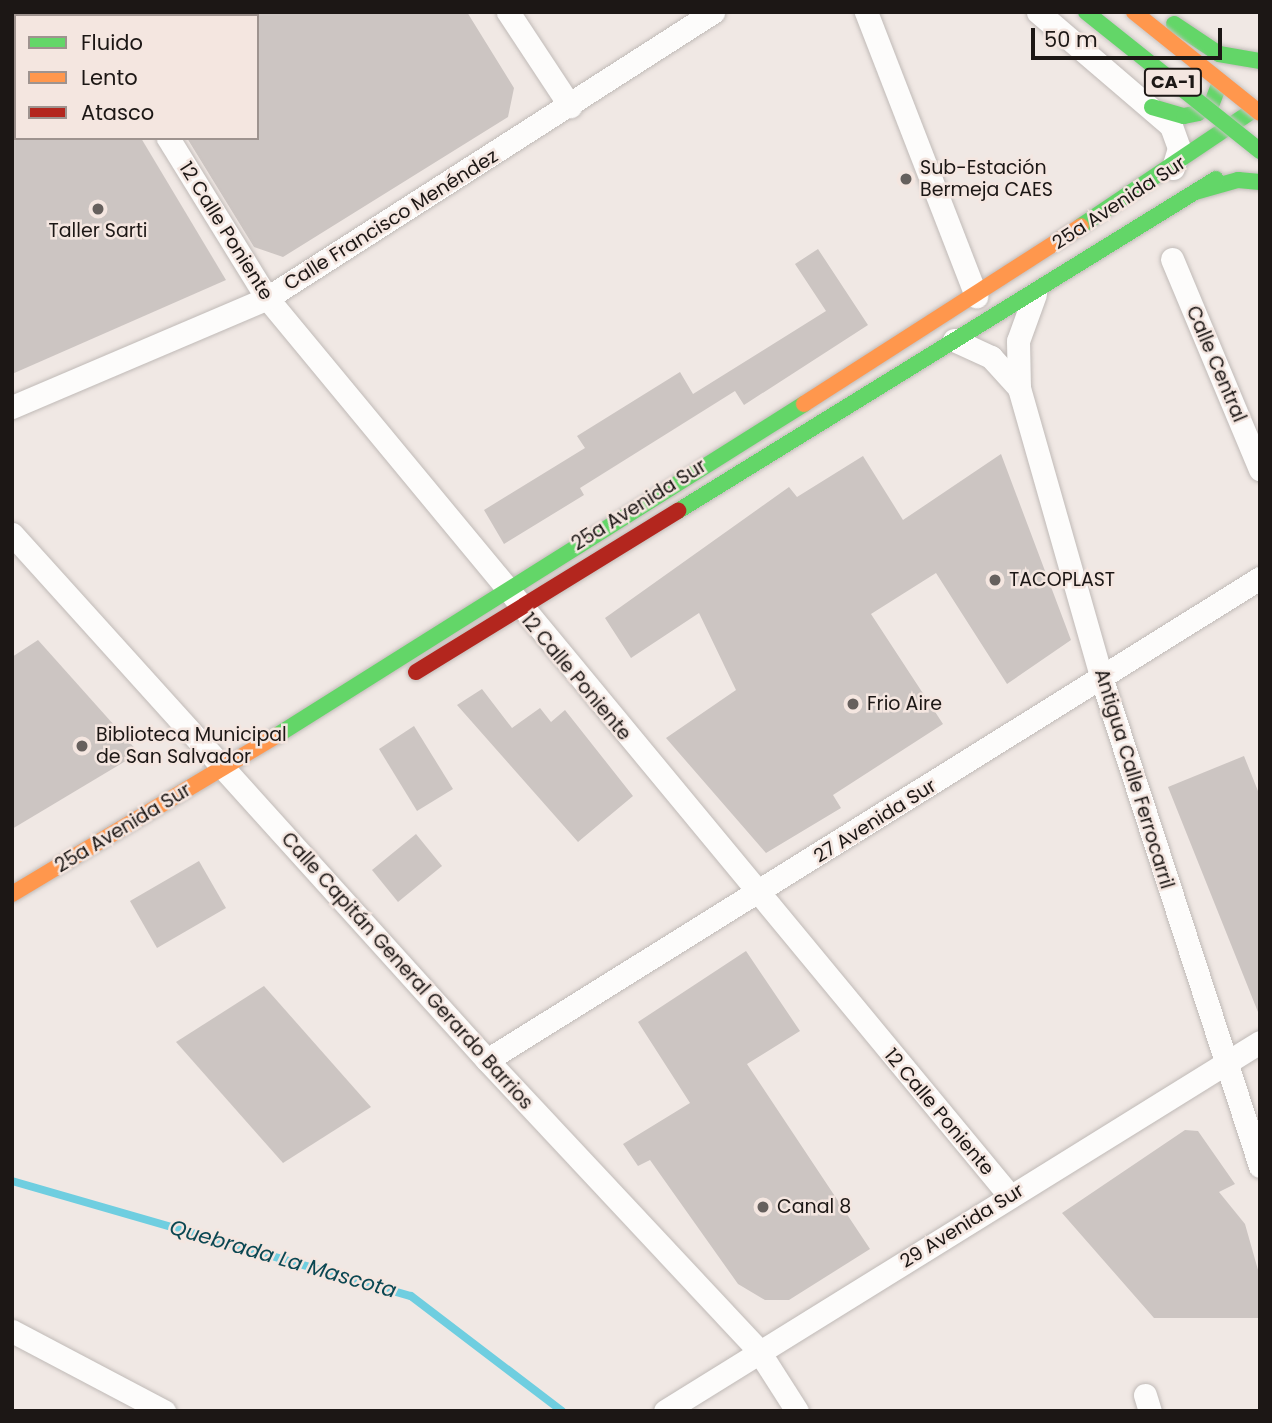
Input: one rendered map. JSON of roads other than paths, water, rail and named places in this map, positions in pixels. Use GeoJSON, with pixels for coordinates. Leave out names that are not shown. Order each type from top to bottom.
{"type":"FeatureCollection","features":[{"type":"Feature","properties":{"kind":"main road","name":"CA-1"},"geometry":{"type":"LineString","coordinates":[[1086,12],[1260,151]]}},
{"type":"Feature","properties":{"kind":"main road","name":"CA-1"},"geometry":{"type":"LineString","coordinates":[[1134,12],[1260,113]]}},
{"type":"Feature","properties":{"kind":"main road"},"geometry":{"type":"LineString","coordinates":[[1152,107],[1184,116],[1212,103],[1219,77],[1201,46],[1161,12]]}},
{"type":"Feature","properties":{"kind":"main road"},"geometry":{"type":"LineString","coordinates":[[1201,46],[1260,61]]}},
{"type":"Feature","properties":{"kind":"main road","name":"25a Avenida Sur"},"geometry":{"type":"LineString","coordinates":[[12,894],[233,780],[504,589],[976,296],[1173,168],[1260,105]]}},
{"type":"Feature","properties":{"kind":"main road","name":"25a Avenida Sur"},"geometry":{"type":"LineString","coordinates":[[401,682],[954,340],[1035,293],[1260,151]]}},
{"type":"Feature","properties":{"kind":"main road"},"geometry":{"type":"LineString","coordinates":[[1195,192],[1238,180],[1260,183]]}},
{"type":"Feature","properties":{"kind":"street"},"geometry":{"type":"LineString","coordinates":[[508,12],[570,106]]}},
{"type":"Feature","properties":{"kind":"street","name":"Calle Francisco Menéndez"},"geometry":{"type":"LineString","coordinates":[[12,407],[267,298],[713,12]]}},
{"type":"Feature","properties":{"kind":"street"},"geometry":{"type":"LineString","coordinates":[[866,12],[976,296]]}},
{"type":"Feature","properties":{"kind":"street"},"geometry":{"type":"LineString","coordinates":[[1038,12],[1152,107],[1178,140],[1173,168]]}},
{"type":"Feature","properties":{"kind":"street","name":"12 Calle Poniente"},"geometry":{"type":"LineString","coordinates":[[170,140],[267,298],[756,895],[1010,1196]]}},
{"type":"Feature","properties":{"kind":"street","name":"Calle Central"},"geometry":{"type":"LineString","coordinates":[[1172,259],[1260,469]]}},
{"type":"Feature","properties":{"kind":"street","name":"Antigua Calle Ferrocarril"},"geometry":{"type":"LineString","coordinates":[[1035,293],[1018,341],[1019,388],[1102,680],[1260,1166]]}},
{"type":"Feature","properties":{"kind":"street","name":"Antigua Calle Ferrocarril"},"geometry":{"type":"LineString","coordinates":[[954,340],[991,358],[1019,388]]}},
{"type":"Feature","properties":{"kind":"street","name":"Calle Capitán General Gerardo Barrios"},"geometry":{"type":"LineString","coordinates":[[12,534],[487,1060],[758,1350],[797,1411]]}},
{"type":"Feature","properties":{"kind":"street","name":"27 Avenida Sur"},"geometry":{"type":"LineString","coordinates":[[487,1060],[1102,680],[1260,578]]}},
{"type":"Feature","properties":{"kind":"street","name":"29 Avenida Sur"},"geometry":{"type":"LineString","coordinates":[[665,1411],[758,1350],[1260,1042]]}},
{"type":"Feature","properties":{"kind":"street"},"geometry":{"type":"LineString","coordinates":[[15,1336],[164,1411]]}},
{"type":"Feature","properties":{"kind":"waterway","name":"Quebrada La Mascota"},"geometry":{"type":"LineString","coordinates":[[12,1181],[411,1296],[562,1411]]}},
{"type":"Feature","properties":{"kind":"place","name":"Sub-Estación Bermeja CAES"},"geometry":{"type":"Point","coordinates":[906,179]}},
{"type":"Feature","properties":{"kind":"place","name":"Taller Sarti"},"geometry":{"type":"Point","coordinates":[98,209]}},
{"type":"Feature","properties":{"kind":"place","name":"TACOPLAST"},"geometry":{"type":"Point","coordinates":[995,580]}},
{"type":"Feature","properties":{"kind":"place","name":"Frio Aire"},"geometry":{"type":"Point","coordinates":[853,704]}},
{"type":"Feature","properties":{"kind":"place","name":"Biblioteca Municipal de San Salvador"},"geometry":{"type":"Point","coordinates":[82,746]}},
{"type":"Feature","properties":{"kind":"place","name":"Canal 8"},"geometry":{"type":"Point","coordinates":[763,1207]}}]}
